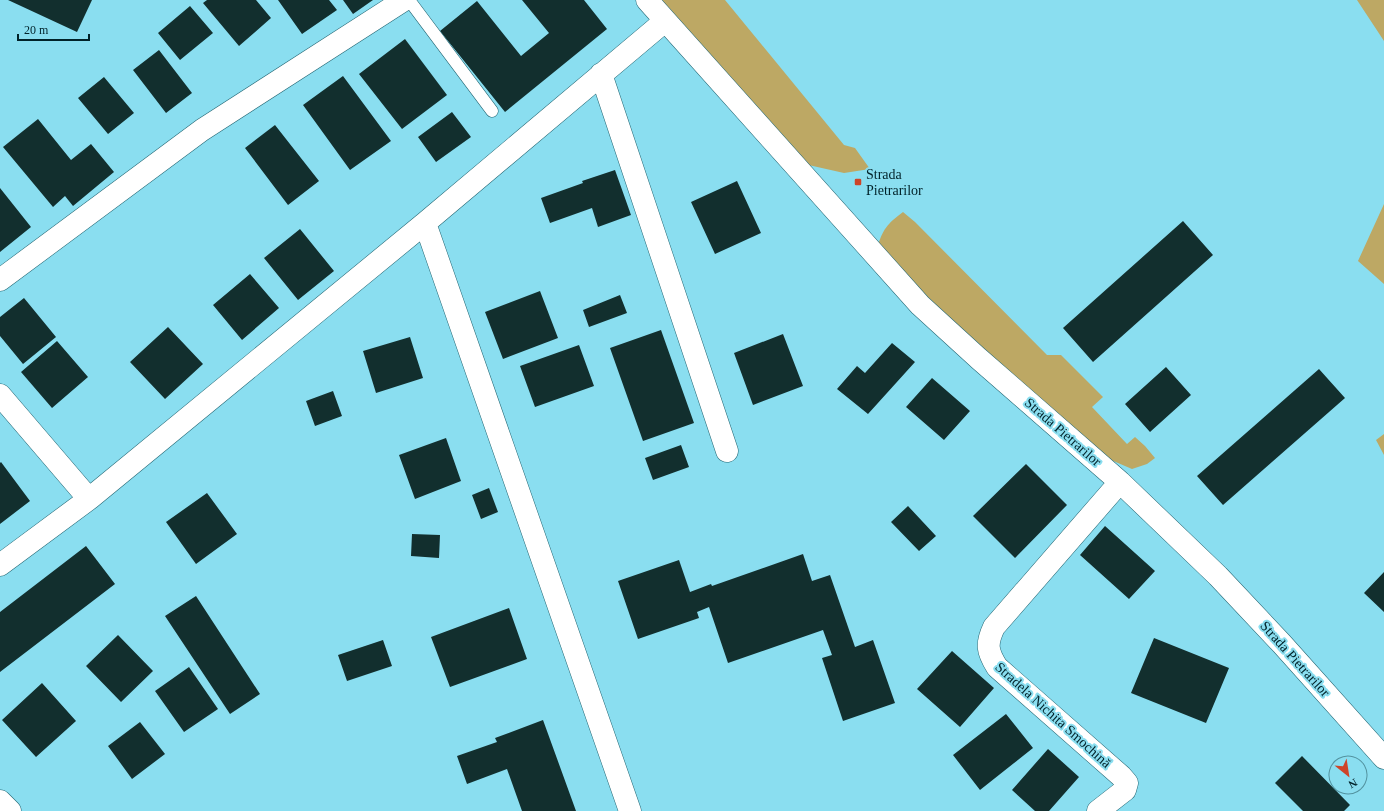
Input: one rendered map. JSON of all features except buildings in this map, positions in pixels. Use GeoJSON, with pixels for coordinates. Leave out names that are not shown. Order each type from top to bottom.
{"type":"FeatureCollection","features":[{"type":"Feature","properties":{"kind":"street"},"geometry":{"type":"LineString","coordinates":[[0,280],[202,130],[404,0]]}},
{"type":"Feature","properties":{"kind":"street","name":"Strada Pietrarilor"},"geometry":{"type":"LineString","coordinates":[[647,0],[920,305],[978,358],[1120,482],[1218,576],[1287,649],[1384,758]]}},
{"type":"Feature","properties":{"kind":"street"},"geometry":{"type":"LineString","coordinates":[[0,565],[89,499],[425,223],[665,21]]}},
{"type":"Feature","properties":{"kind":"street"},"geometry":{"type":"LineString","coordinates":[[601,74],[727,451]]}},
{"type":"Feature","properties":{"kind":"street"},"geometry":{"type":"LineString","coordinates":[[425,223],[630,811]]}},
{"type":"Feature","properties":{"kind":"street"},"geometry":{"type":"LineString","coordinates":[[0,395],[89,499]]}},
{"type":"Feature","properties":{"kind":"street","name":"Stradela Nichita Smochină"},"geometry":{"type":"LineString","coordinates":[[1098,811],[1125,790],[1127,783],[1121,776],[997,667],[991,657],[988,646],[989,638],[994,627],[1120,482]]}},
{"type":"Feature","properties":{"kind":"street"},"geometry":{"type":"LineString","coordinates":[[0,800],[10,811]]}},
{"type":"Feature","properties":{"kind":"lane"},"geometry":{"type":"LineString","coordinates":[[409,0],[492,111]]}},
{"type":"Feature","properties":{"kind":"shaded area"},"geometry":{"type":"Polygon","coordinates":[[[661,0],[725,0],[844,145],[855,148],[870,169],[844,173],[804,164],[661,0]]]}},
{"type":"Feature","properties":{"kind":"shaded area"},"geometry":{"type":"Polygon","coordinates":[[[1357,0],[1384,0],[1384,41],[1357,0]]]}},
{"type":"Feature","properties":{"kind":"shaded area"},"geometry":{"type":"Polygon","coordinates":[[[1384,204],[1384,284],[1358,261],[1384,204]]]}},
{"type":"Feature","properties":{"kind":"shaded area"},"geometry":{"type":"Polygon","coordinates":[[[903,212],[915,222],[1047,355],[1061,355],[1103,397],[1092,407],[1127,444],[1135,437],[1155,458],[1147,464],[1132,469],[1111,460],[907,281],[877,248],[886,227],[903,212]]]}},
{"type":"Feature","properties":{"kind":"shaded area"},"geometry":{"type":"Polygon","coordinates":[[[1384,434],[1384,455],[1376,440],[1384,434]]]}},
{"type":"Feature","properties":{"kind":"place","name":"Strada Pietrarilor"},"geometry":{"type":"Point","coordinates":[858,182]}}]}
